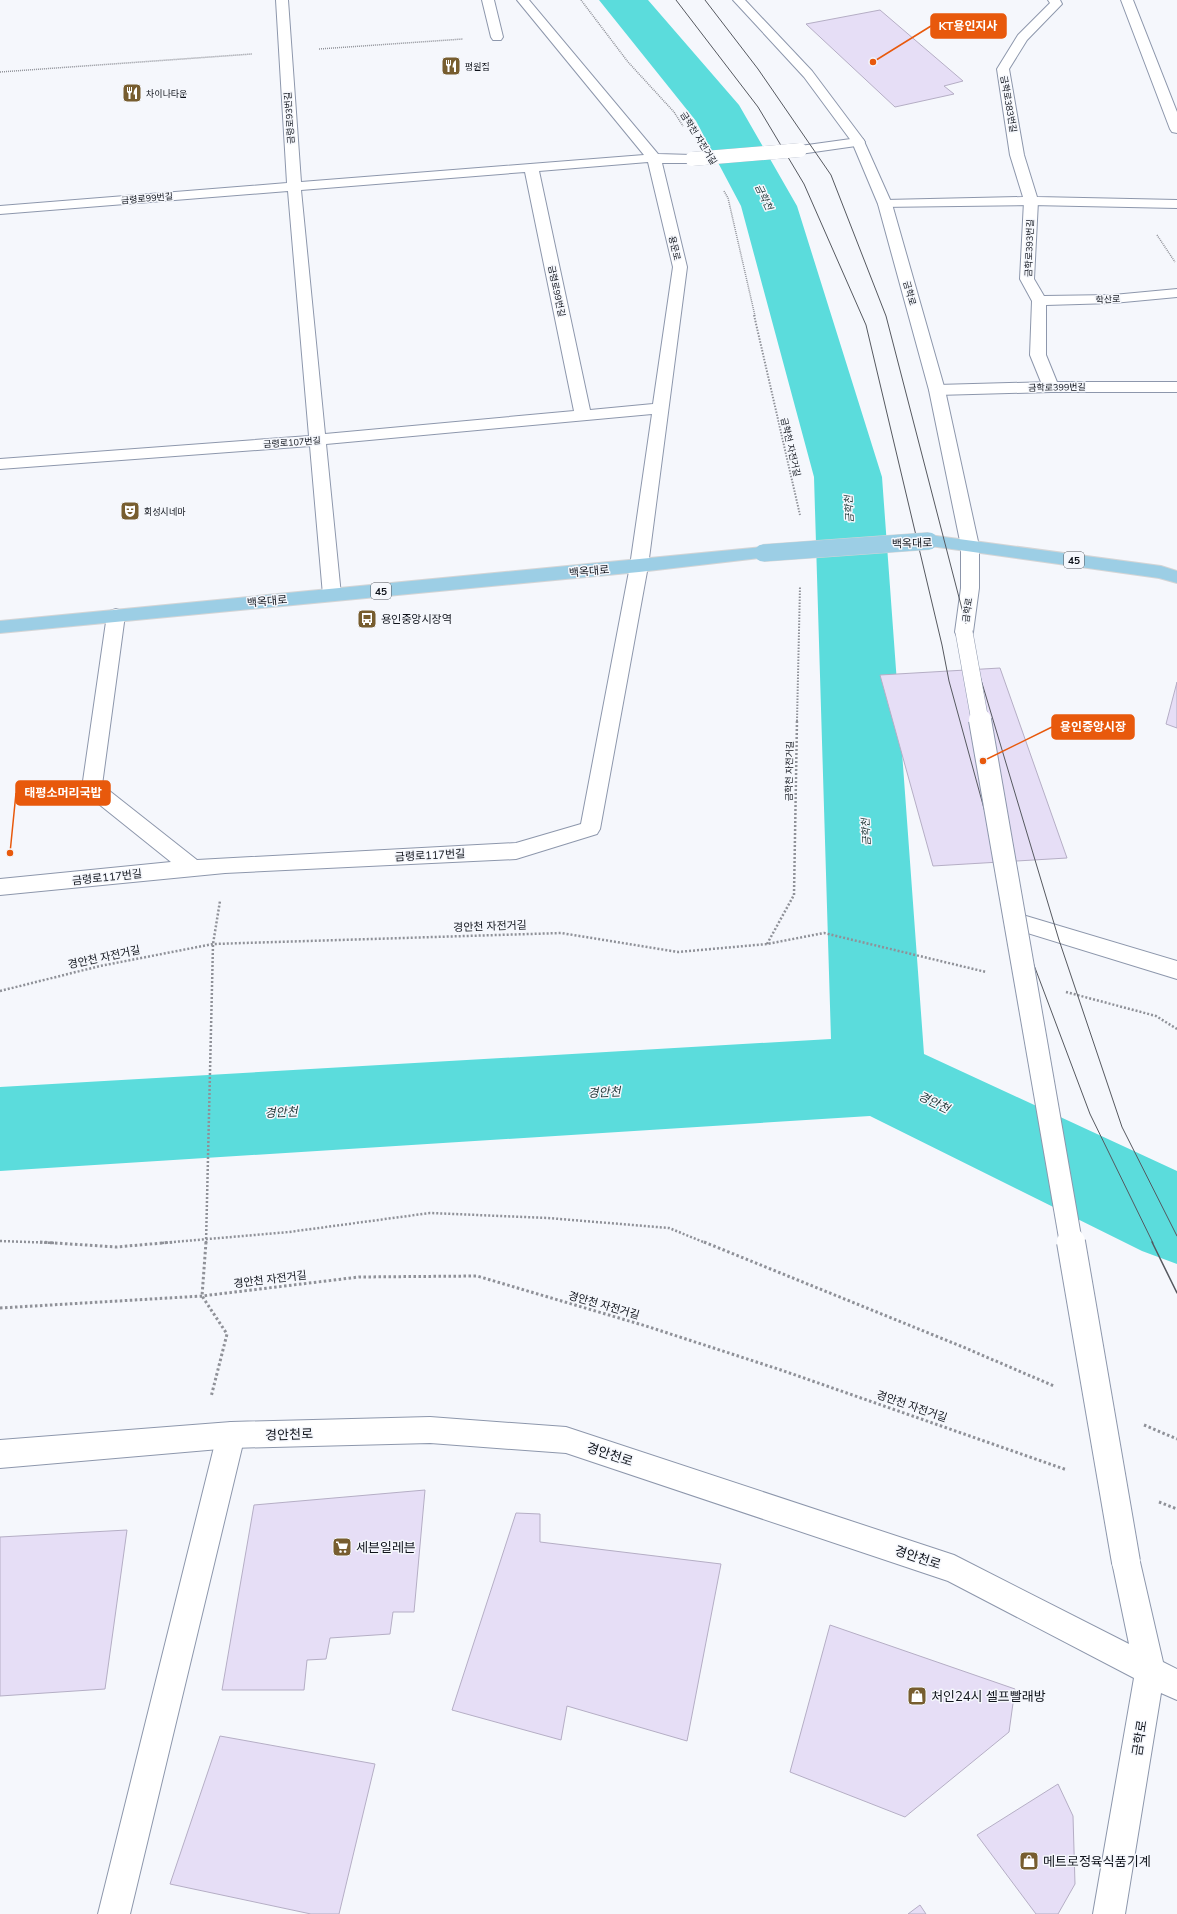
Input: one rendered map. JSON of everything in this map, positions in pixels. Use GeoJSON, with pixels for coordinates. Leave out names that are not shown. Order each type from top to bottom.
{"type":"FeatureCollection","features":[{"type":"Feature","properties":{"kind":"main road","name":"백옥대로"},"geometry":{"type":"LineString","coordinates":[[0,627],[763,553],[929,541],[1161,572],[1177,577]]}},
{"type":"Feature","properties":{"kind":"street","name":"금령로93번길"},"geometry":{"type":"LineString","coordinates":[[282,0],[294,186]]}},
{"type":"Feature","properties":{"kind":"street"},"geometry":{"type":"LineString","coordinates":[[488,0],[497,37]]}},
{"type":"Feature","properties":{"kind":"street","name":"용문로"},"geometry":{"type":"LineString","coordinates":[[523,0],[654,158],[680,267],[639,566]]}},
{"type":"Feature","properties":{"kind":"street","name":"금학로"},"geometry":{"type":"LineString","coordinates":[[739,0],[808,74],[858,142],[885,204],[938,390],[970,546],[970,588],[964,632],[1016,921],[1126,1562],[1150,1671],[1109,1914]]}},
{"type":"Feature","properties":{"kind":"street","name":"금학로383번길"},"geometry":{"type":"LineString","coordinates":[[1031,201],[1017,155],[1003,69],[1022,38],[1056,4],[1054,0]]}},
{"type":"Feature","properties":{"kind":"street"},"geometry":{"type":"LineString","coordinates":[[1127,0],[1177,129]]}},
{"type":"Feature","properties":{"kind":"street","name":"금령로99번길"},"geometry":{"type":"LineString","coordinates":[[0,210],[531,167],[654,158],[680,160],[800,150],[858,142]]}},
{"type":"Feature","properties":{"kind":"street","name":"금령로99번길"},"geometry":{"type":"LineString","coordinates":[[531,167],[583,415]]}},
{"type":"Feature","properties":{"kind":"street"},"geometry":{"type":"LineString","coordinates":[[294,186],[332,595]]}},
{"type":"Feature","properties":{"kind":"street"},"geometry":{"type":"LineString","coordinates":[[885,204],[1031,201],[1177,204]]}},
{"type":"Feature","properties":{"kind":"street","name":"금학로393번길"},"geometry":{"type":"LineString","coordinates":[[1031,201],[1027,279],[1039,301],[1038,355],[1051,387]]}},
{"type":"Feature","properties":{"kind":"street","name":"학산로"},"geometry":{"type":"LineString","coordinates":[[1039,301],[1113,299],[1177,293]]}},
{"type":"Feature","properties":{"kind":"street","name":"금학로399번길"},"geometry":{"type":"LineString","coordinates":[[938,390],[1051,387],[1177,387]]}},
{"type":"Feature","properties":{"kind":"street","name":"금령로107번길"},"geometry":{"type":"LineString","coordinates":[[0,464],[318,440],[661,408]]}},
{"type":"Feature","properties":{"kind":"street","name":"금령로117번길"},"geometry":{"type":"LineString","coordinates":[[0,887],[225,865],[516,851],[590,829],[639,566]]}},
{"type":"Feature","properties":{"kind":"street"},"geometry":{"type":"LineString","coordinates":[[116,615],[92,788],[193,868]]}},
{"type":"Feature","properties":{"kind":"street"},"geometry":{"type":"LineString","coordinates":[[1016,921],[1177,970]]}},
{"type":"Feature","properties":{"kind":"street","name":"경안천로"},"geometry":{"type":"LineString","coordinates":[[0,1454],[231,1435],[430,1430],[566,1440],[954,1569],[1177,1685]]}},
{"type":"Feature","properties":{"kind":"street"},"geometry":{"type":"LineString","coordinates":[[114,1914],[231,1435]]}},
{"type":"Feature","properties":{"kind":"path","name":"금학천 자전거길"},"geometry":{"type":"LineString","coordinates":[[581,0],[628,62],[674,112],[687,132]]}},
{"type":"Feature","properties":{"kind":"path","name":"금학천 자전거길"},"geometry":{"type":"LineString","coordinates":[[720,185],[728,198],[800,516]]}},
{"type":"Feature","properties":{"kind":"path","name":"금학천 자전거길"},"geometry":{"type":"LineString","coordinates":[[766,944],[794,895],[800,579]]}},
{"type":"Feature","properties":{"kind":"path"},"geometry":{"type":"LineString","coordinates":[[201,1438],[227,1334],[202,1296],[206,1240],[213,944],[225,865]]}},
{"type":"Feature","properties":{"kind":"path","name":"경안천 자전거길"},"geometry":{"type":"LineString","coordinates":[[0,991],[100,966],[213,944],[561,933],[678,952],[766,944],[824,933],[992,974]]}},
{"type":"Feature","properties":{"kind":"path"},"geometry":{"type":"LineString","coordinates":[[1061,991],[1156,1016],[1177,1029]]}},
{"type":"Feature","properties":{"kind":"path"},"geometry":{"type":"LineString","coordinates":[[0,1242],[41,1242],[116,1247],[206,1240],[430,1213],[548,1218],[669,1228],[963,1347],[1056,1387]]}},
{"type":"Feature","properties":{"kind":"path","name":"경안천 자전거길"},"geometry":{"type":"LineString","coordinates":[[0,1308],[202,1296],[359,1278],[476,1276],[646,1326],[781,1370],[1072,1472]]}},
{"type":"Feature","properties":{"kind":"path"},"geometry":{"type":"LineString","coordinates":[[1141,1424],[1177,1439]]}},
{"type":"Feature","properties":{"kind":"path"},"geometry":{"type":"LineString","coordinates":[[1155,1501],[1177,1509]]}},
{"type":"Feature","properties":{"kind":"building"},"geometry":{"type":"Polygon","coordinates":[[[880,10],[963,81],[944,86],[954,94],[895,107],[806,24],[880,10]]]}},
{"type":"Feature","properties":{"kind":"building"},"geometry":{"type":"Polygon","coordinates":[[[1000,668],[1067,858],[933,866],[880,675],[1000,668]]]}},
{"type":"Feature","properties":{"kind":"building"},"geometry":{"type":"Polygon","coordinates":[[[1177,682],[1177,728],[1166,724],[1177,682]]]}},
{"type":"Feature","properties":{"kind":"building"},"geometry":{"type":"Polygon","coordinates":[[[425,1490],[414,1612],[393,1612],[390,1634],[330,1638],[326,1659],[307,1660],[304,1690],[222,1690],[254,1505],[425,1490]]]}},
{"type":"Feature","properties":{"kind":"building"},"geometry":{"type":"Polygon","coordinates":[[[516,1513],[540,1514],[540,1542],[721,1564],[687,1741],[567,1706],[561,1740],[452,1710],[516,1513]]]}},
{"type":"Feature","properties":{"kind":"building"},"geometry":{"type":"Polygon","coordinates":[[[127,1530],[105,1689],[0,1696],[0,1537],[127,1530]]]}},
{"type":"Feature","properties":{"kind":"building"},"geometry":{"type":"Polygon","coordinates":[[[830,1625],[1015,1689],[1009,1732],[905,1817],[790,1772],[830,1625]]]}},
{"type":"Feature","properties":{"kind":"building"},"geometry":{"type":"Polygon","coordinates":[[[220,1736],[375,1764],[339,1914],[311,1914],[170,1884],[220,1736]]]}},
{"type":"Feature","properties":{"kind":"building"},"geometry":{"type":"Polygon","coordinates":[[[1058,1784],[1073,1816],[1075,1884],[1058,1914],[1036,1914],[977,1835],[1058,1784]]]}},
{"type":"Feature","properties":{"kind":"building"},"geometry":{"type":"Polygon","coordinates":[[[920,1905],[926,1914],[908,1914],[920,1905]]]}},
{"type":"Feature","properties":{"kind":"waterway","name":"금학천"},"geometry":{"type":"LineString","coordinates":[[623,0],[720,116],[769,206],[848,477],[879,1076]]}},
{"type":"Feature","properties":{"kind":"waterway","name":"경안천"},"geometry":{"type":"LineString","coordinates":[[0,1129],[879,1076]]}},
{"type":"Feature","properties":{"kind":"waterway","name":"경안천"},"geometry":{"type":"LineString","coordinates":[[879,1076],[1177,1219]]}},
{"type":"Feature","properties":{"kind":"tram line"},"geometry":{"type":"LineString","coordinates":[[676,0],[758,107],[804,184],[866,325],[942,645],[949,681],[1008,896],[1090,1114],[1153,1243]]}},
{"type":"Feature","properties":{"kind":"tram line"},"geometry":{"type":"LineString","coordinates":[[705,0],[758,69],[831,175],[886,316],[976,663],[1059,940],[1122,1127],[1177,1236]]}},
{"type":"Feature","properties":{"kind":"tram line"},"geometry":{"type":"LineString","coordinates":[[1152,1242],[1177,1293]]}},
{"type":"Feature","properties":{"kind":"place","name":"KT용인지사"},"geometry":{"type":"Point","coordinates":[873,62]}},
{"type":"Feature","properties":{"kind":"place","name":"평원집"},"geometry":{"type":"Point","coordinates":[451,66]}},
{"type":"Feature","properties":{"kind":"place","name":"차이나타운"},"geometry":{"type":"Point","coordinates":[132,93]}},
{"type":"Feature","properties":{"kind":"place","name":"회성시네마"},"geometry":{"type":"Point","coordinates":[130,511]}},
{"type":"Feature","properties":{"kind":"place","name":"용인중앙시장역"},"geometry":{"type":"Point","coordinates":[367,619]}},
{"type":"Feature","properties":{"kind":"place","name":"용인중앙시장"},"geometry":{"type":"Point","coordinates":[983,761]}},
{"type":"Feature","properties":{"kind":"place","name":"태평소머리국밥"},"geometry":{"type":"Point","coordinates":[10,853]}},
{"type":"Feature","properties":{"kind":"place","name":"세븐일레븐"},"geometry":{"type":"Point","coordinates":[342,1547]}},
{"type":"Feature","properties":{"kind":"place","name":"처인24시 셀프빨래방"},"geometry":{"type":"Point","coordinates":[917,1696]}},
{"type":"Feature","properties":{"kind":"place","name":"메트로정육식품기계"},"geometry":{"type":"Point","coordinates":[1029,1861]}}]}
